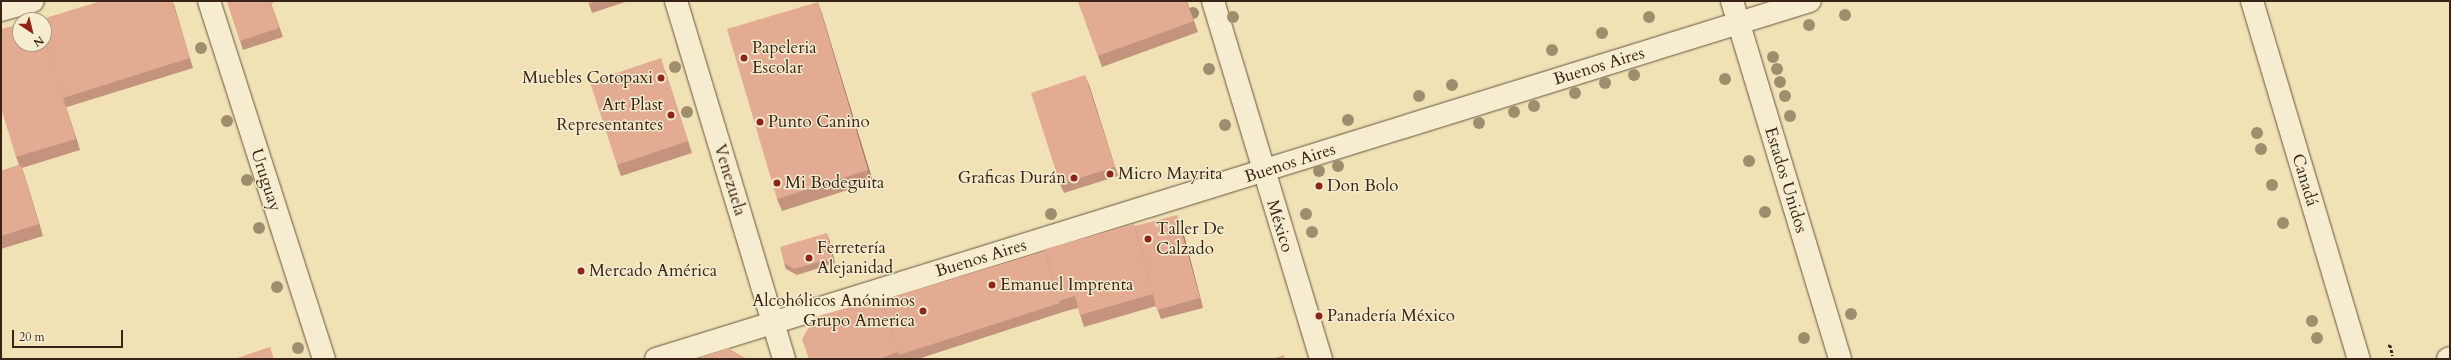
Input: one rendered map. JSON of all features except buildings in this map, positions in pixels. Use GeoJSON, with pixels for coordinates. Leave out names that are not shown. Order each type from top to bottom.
{"type":"FeatureCollection","features":[{"type":"Feature","properties":{"kind":"street"},"geometry":{"type":"LineString","coordinates":[[1,10],[33,1]]}},
{"type":"Feature","properties":{"kind":"street","name":"Uruguay"},"geometry":{"type":"LineString","coordinates":[[209,1],[324,359]]}},
{"type":"Feature","properties":{"kind":"street","name":"Venezuela"},"geometry":{"type":"LineString","coordinates":[[676,1],[772,324],[784,359]]}},
{"type":"Feature","properties":{"kind":"street","name":"México"},"geometry":{"type":"LineString","coordinates":[[1213,1],[1321,359]]}},
{"type":"Feature","properties":{"kind":"street","name":"Estados Unidos"},"geometry":{"type":"LineString","coordinates":[[1732,1],[1840,359]]}},
{"type":"Feature","properties":{"kind":"street","name":"Buenos Aires"},"geometry":{"type":"LineString","coordinates":[[656,359],[1264,172],[1810,1]]}},
{"type":"Feature","properties":{"kind":"street","name":"Canadá"},"geometry":{"type":"LineString","coordinates":[[2252,1],[2359,359]]}},
{"type":"Feature","properties":{"kind":"path"},"geometry":{"type":"LineString","coordinates":[[2390,345],[2393,356]]}},
{"type":"Feature","properties":{"kind":"place","name":"Papeleria Escolar"},"geometry":{"type":"Point","coordinates":[744,58]}},
{"type":"Feature","properties":{"kind":"place","name":"Muebles Cotopaxi"},"geometry":{"type":"Point","coordinates":[661,78]}},
{"type":"Feature","properties":{"kind":"place","name":"Art Plast Representantes"},"geometry":{"type":"Point","coordinates":[671,115]}},
{"type":"Feature","properties":{"kind":"place","name":"Punto Canino"},"geometry":{"type":"Point","coordinates":[760,122]}},
{"type":"Feature","properties":{"kind":"place","name":"Micro Mayrita"},"geometry":{"type":"Point","coordinates":[1110,174]}},
{"type":"Feature","properties":{"kind":"place","name":"Graficas Durán"},"geometry":{"type":"Point","coordinates":[1074,178]}},
{"type":"Feature","properties":{"kind":"place","name":"Mi Bodeguita"},"geometry":{"type":"Point","coordinates":[777,183]}},
{"type":"Feature","properties":{"kind":"place","name":"Don Bolo"},"geometry":{"type":"Point","coordinates":[1319,186]}},
{"type":"Feature","properties":{"kind":"place","name":"Taller De Calzado"},"geometry":{"type":"Point","coordinates":[1148,239]}},
{"type":"Feature","properties":{"kind":"place","name":"Ferretería Alejanidad"},"geometry":{"type":"Point","coordinates":[809,258]}},
{"type":"Feature","properties":{"kind":"place","name":"Mercado América"},"geometry":{"type":"Point","coordinates":[581,271]}},
{"type":"Feature","properties":{"kind":"place","name":"Emanuel Imprenta"},"geometry":{"type":"Point","coordinates":[992,285]}},
{"type":"Feature","properties":{"kind":"place","name":"Alcohólicos Anónimos Grupo America"},"geometry":{"type":"Point","coordinates":[923,311]}},
{"type":"Feature","properties":{"kind":"place","name":"Panadería México"},"geometry":{"type":"Point","coordinates":[1319,316]}}]}
